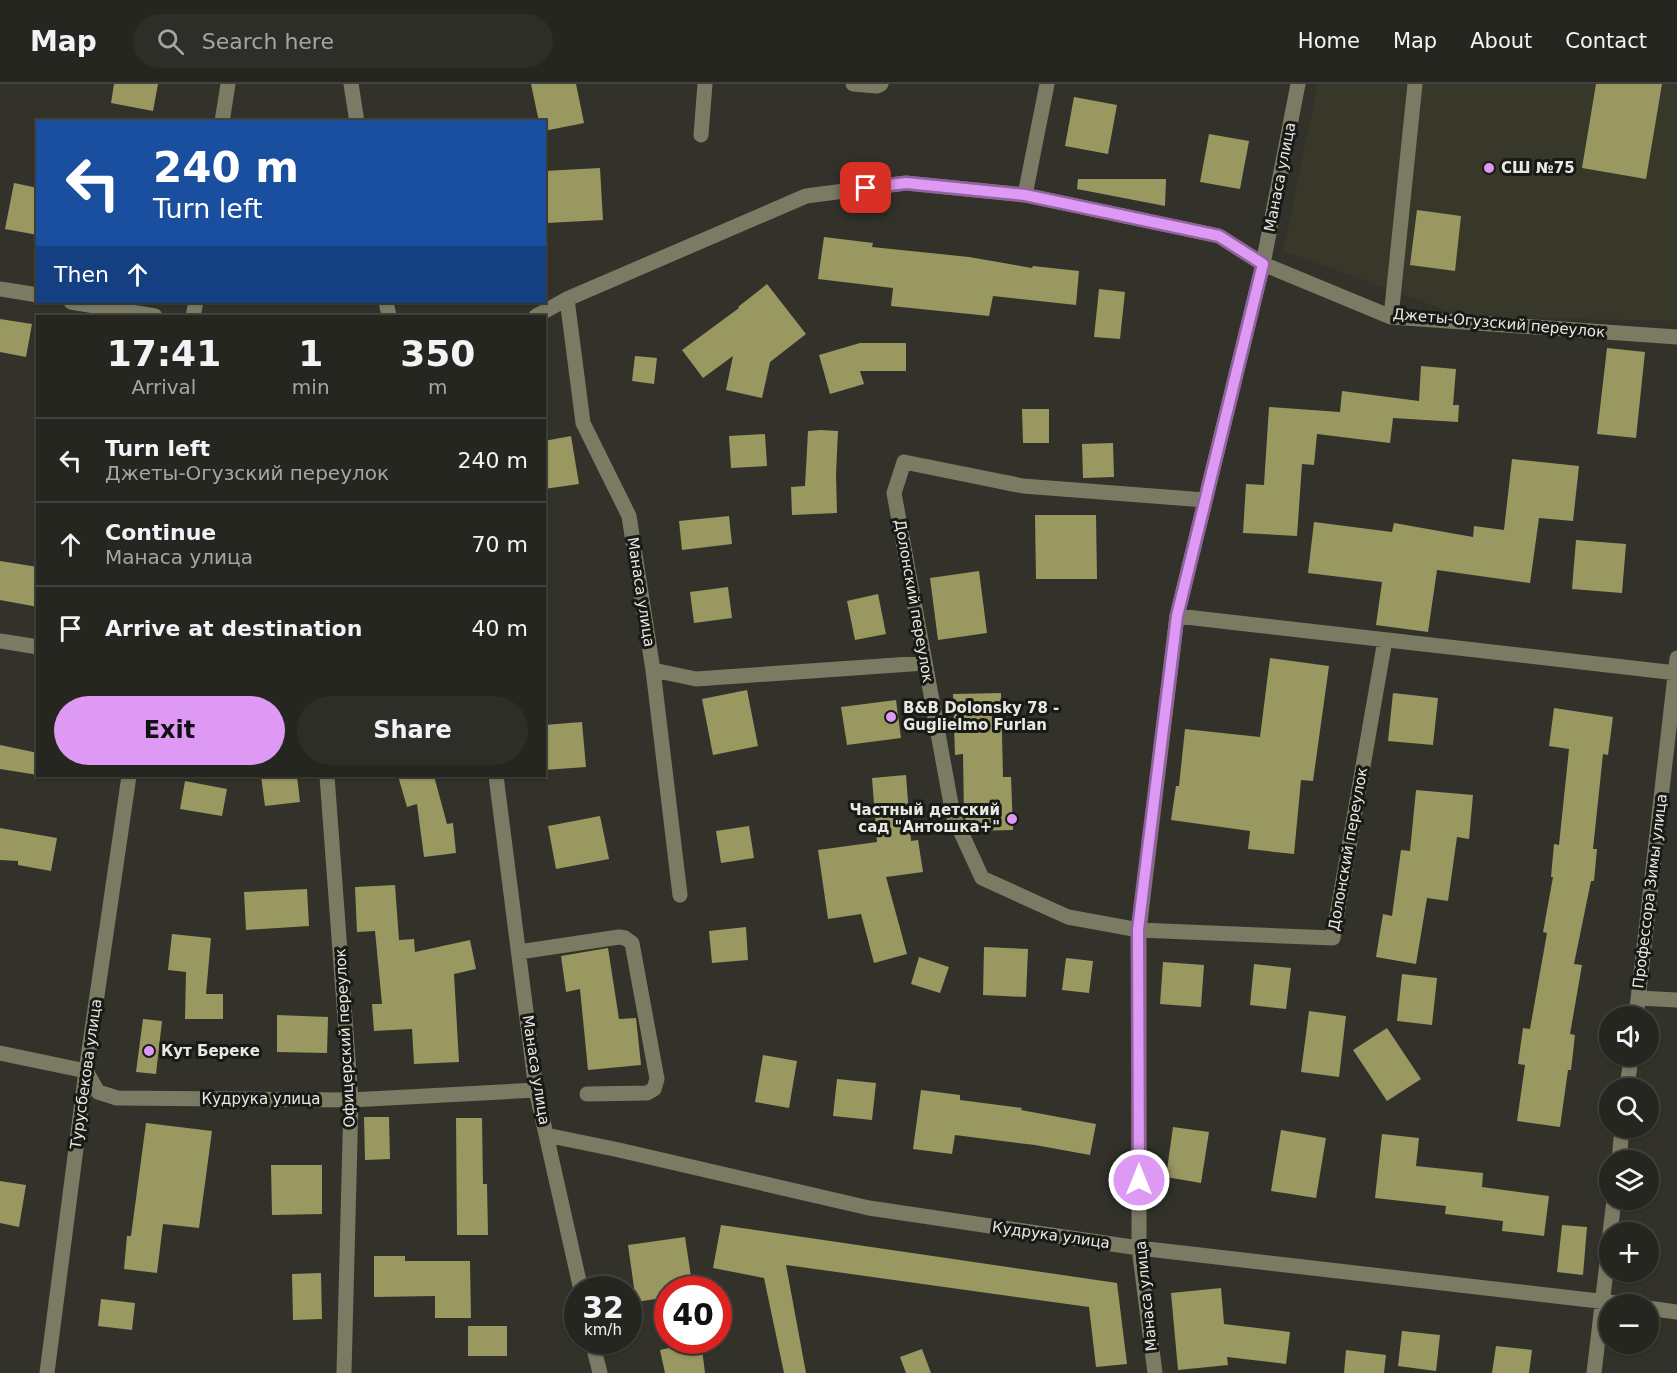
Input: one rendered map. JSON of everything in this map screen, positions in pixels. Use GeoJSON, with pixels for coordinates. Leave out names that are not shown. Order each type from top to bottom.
{"type":"FeatureCollection","features":[{"type":"Feature","properties":{"kind":"street"},"geometry":{"type":"LineString","coordinates":[[222,120],[228,84]]}},
{"type":"Feature","properties":{"kind":"street"},"geometry":{"type":"LineString","coordinates":[[351,84],[357,120]]}},
{"type":"Feature","properties":{"kind":"street"},"geometry":{"type":"LineString","coordinates":[[701,135],[705,84]]}},
{"type":"Feature","properties":{"kind":"street"},"geometry":{"type":"LineString","coordinates":[[853,84],[877,86],[881,84]]}},
{"type":"Feature","properties":{"kind":"street"},"geometry":{"type":"LineString","coordinates":[[538,315],[567,299],[806,196],[906,183],[1025,195],[1047,84]]}},
{"type":"Feature","properties":{"kind":"street","name":"Манаса улица"},"geometry":{"type":"LineString","coordinates":[[1155,1373],[1139,1248],[1138,930],[1177,616],[1263,264],[1298,84]]}},
{"type":"Feature","properties":{"kind":"street"},"geometry":{"type":"LineString","coordinates":[[1391,317],[1415,84]]}},
{"type":"Feature","properties":{"kind":"street","name":"Джеты-Огузский переулок"},"geometry":{"type":"LineString","coordinates":[[1025,195],[1219,236],[1263,264],[1391,317],[1677,337]]}},
{"type":"Feature","properties":{"kind":"street"},"geometry":{"type":"LineString","coordinates":[[0,289],[36,296]]}},
{"type":"Feature","properties":{"kind":"street","name":"Манаса улица"},"geometry":{"type":"LineString","coordinates":[[567,299],[583,423],[629,516],[653,670],[680,895]]}},
{"type":"Feature","properties":{"kind":"street"},"geometry":{"type":"LineString","coordinates":[[77,303],[149,315]]}},
{"type":"Feature","properties":{"kind":"street","name":"Долонский переулок"},"geometry":{"type":"LineString","coordinates":[[1205,501],[1023,486],[904,462],[894,493],[953,815],[982,879],[1068,916],[1138,930],[1333,938],[1385,640]]}},
{"type":"Feature","properties":{"kind":"street"},"geometry":{"type":"LineString","coordinates":[[1177,616],[1385,640],[1676,668]]}},
{"type":"Feature","properties":{"kind":"street"},"geometry":{"type":"LineString","coordinates":[[0,641],[36,647]]}},
{"type":"Feature","properties":{"kind":"street"},"geometry":{"type":"LineString","coordinates":[[653,670],[696,679],[925,663]]}},
{"type":"Feature","properties":{"kind":"street","name":"Профессора Зимы улица"},"geometry":{"type":"LineString","coordinates":[[1637,1006],[1676,668]]}},
{"type":"Feature","properties":{"kind":"street","name":"Турусбекова улица"},"geometry":{"type":"LineString","coordinates":[[47,1373],[86,1071],[129,777]]}},
{"type":"Feature","properties":{"kind":"street","name":"Офицерский переулок"},"geometry":{"type":"LineString","coordinates":[[327,777],[351,1100],[344,1373]]}},
{"type":"Feature","properties":{"kind":"street","name":"Манаса улица"},"geometry":{"type":"LineString","coordinates":[[496,777],[536,1090],[578,1276]]}},
{"type":"Feature","properties":{"kind":"street"},"geometry":{"type":"LineString","coordinates":[[519,952],[618,938],[625,938],[632,943],[657,1079],[654,1089],[647,1093],[587,1094]]}},
{"type":"Feature","properties":{"kind":"street"},"geometry":{"type":"LineString","coordinates":[[1638,998],[1677,1000]]}},
{"type":"Feature","properties":{"kind":"street"},"geometry":{"type":"LineString","coordinates":[[0,1053],[86,1071]]}},
{"type":"Feature","properties":{"kind":"street","name":"Кудрука улица"},"geometry":{"type":"LineString","coordinates":[[86,1071],[98,1092],[117,1098],[351,1100],[536,1090]]}},
{"type":"Feature","properties":{"kind":"street","name":"Кудрука улица"},"geometry":{"type":"LineString","coordinates":[[546,1135],[869,1208],[1139,1248],[1599,1300]]}},
{"type":"Feature","properties":{"kind":"street"},"geometry":{"type":"LineString","coordinates":[[1659,1310],[1677,1312]]}},
{"type":"Feature","properties":{"kind":"street"},"geometry":{"type":"LineString","coordinates":[[1594,1373],[1599,1327]]}},
{"type":"Feature","properties":{"kind":"street"},"geometry":{"type":"LineString","coordinates":[[595,1354],[600,1373]]}},
{"type":"Feature","properties":{"kind":"shaded area","name":"СШ №75"},"geometry":{"type":"Polygon","coordinates":[[[1318,84],[1677,84],[1677,321],[1465,317],[1283,251],[1318,84]]]}},
{"type":"Feature","properties":{"kind":"building"},"geometry":{"type":"Polygon","coordinates":[[[114,84],[158,84],[153,111],[111,103],[114,84]]]}},
{"type":"Feature","properties":{"kind":"building"},"geometry":{"type":"Polygon","coordinates":[[[531,84],[576,84],[584,123],[546,131],[546,120],[539,120],[531,84]]]}},
{"type":"Feature","properties":{"kind":"building"},"geometry":{"type":"Polygon","coordinates":[[[1596,84],[1662,84],[1646,179],[1582,168],[1596,84]]]}},
{"type":"Feature","properties":{"kind":"building"},"geometry":{"type":"Polygon","coordinates":[[[1074,97],[1117,105],[1108,154],[1065,146],[1074,97]]]}},
{"type":"Feature","properties":{"kind":"building"},"geometry":{"type":"Polygon","coordinates":[[[1209,134],[1249,141],[1240,189],[1200,182],[1209,134]]]}},
{"type":"Feature","properties":{"kind":"building"},"geometry":{"type":"Polygon","coordinates":[[[600,168],[603,220],[547,223],[546,171],[600,168]]]}},
{"type":"Feature","properties":{"kind":"building"},"geometry":{"type":"Polygon","coordinates":[[[1078,179],[1166,179],[1165,206],[1077,189],[1078,179]]]}},
{"type":"Feature","properties":{"kind":"building"},"geometry":{"type":"Polygon","coordinates":[[[14,183],[36,188],[36,235],[5,229],[14,183]]]}},
{"type":"Feature","properties":{"kind":"building"},"geometry":{"type":"Polygon","coordinates":[[[1417,210],[1461,216],[1455,271],[1410,265],[1417,210]]]}},
{"type":"Feature","properties":{"kind":"building"},"geometry":{"type":"Polygon","coordinates":[[[824,237],[873,243],[872,247],[969,257],[1032,268],[1033,266],[1079,271],[1076,305],[993,296],[989,316],[891,306],[893,288],[818,279],[824,237]]]}},
{"type":"Feature","properties":{"kind":"building"},"geometry":{"type":"Polygon","coordinates":[[[767,284],[806,334],[770,362],[762,398],[726,390],[733,356],[703,378],[682,350],[767,284]]]}},
{"type":"Feature","properties":{"kind":"building"},"geometry":{"type":"Polygon","coordinates":[[[1099,289],[1125,292],[1120,339],[1094,337],[1099,289]]]}},
{"type":"Feature","properties":{"kind":"building"},"geometry":{"type":"Polygon","coordinates":[[[0,319],[32,324],[26,357],[0,352],[0,319]]]}},
{"type":"Feature","properties":{"kind":"building"},"geometry":{"type":"Polygon","coordinates":[[[860,343],[906,343],[906,371],[860,371],[864,384],[830,394],[819,355],[860,343]]]}},
{"type":"Feature","properties":{"kind":"building"},"geometry":{"type":"Polygon","coordinates":[[[1607,348],[1645,352],[1636,438],[1597,434],[1607,348]]]}},
{"type":"Feature","properties":{"kind":"building"},"geometry":{"type":"Polygon","coordinates":[[[635,356],[657,358],[654,384],[632,381],[635,356]]]}},
{"type":"Feature","properties":{"kind":"building"},"geometry":{"type":"Polygon","coordinates":[[[1421,366],[1456,369],[1453,405],[1459,405],[1458,422],[1393,418],[1390,443],[1317,434],[1314,465],[1302,464],[1297,536],[1243,533],[1246,484],[1264,485],[1269,407],[1340,412],[1342,391],[1419,401],[1421,366]]]}},
{"type":"Feature","properties":{"kind":"building"},"geometry":{"type":"Polygon","coordinates":[[[1022,409],[1049,409],[1049,443],[1023,443],[1022,409]]]}},
{"type":"Feature","properties":{"kind":"building"},"geometry":{"type":"Polygon","coordinates":[[[808,431],[838,431],[837,513],[792,515],[791,487],[805,486],[808,431]]]}},
{"type":"Feature","properties":{"kind":"building"},"geometry":{"type":"Polygon","coordinates":[[[765,434],[767,466],[731,468],[729,436],[765,434]]]}},
{"type":"Feature","properties":{"kind":"building"},"geometry":{"type":"Polygon","coordinates":[[[571,436],[579,484],[546,489],[546,441],[571,436]]]}},
{"type":"Feature","properties":{"kind":"building"},"geometry":{"type":"Polygon","coordinates":[[[1113,443],[1114,477],[1083,478],[1082,444],[1113,443]]]}},
{"type":"Feature","properties":{"kind":"building"},"geometry":{"type":"Polygon","coordinates":[[[1512,459],[1579,466],[1573,521],[1539,518],[1530,583],[1437,570],[1428,632],[1376,625],[1382,582],[1308,573],[1314,522],[1392,532],[1394,523],[1473,537],[1474,526],[1504,530],[1512,459]]]}},
{"type":"Feature","properties":{"kind":"building"},"geometry":{"type":"Polygon","coordinates":[[[1035,515],[1096,515],[1097,579],[1036,579],[1035,515]]]}},
{"type":"Feature","properties":{"kind":"building"},"geometry":{"type":"Polygon","coordinates":[[[729,516],[732,544],[682,550],[679,521],[729,516]]]}},
{"type":"Feature","properties":{"kind":"building"},"geometry":{"type":"Polygon","coordinates":[[[1576,540],[1626,544],[1622,593],[1572,589],[1576,540]]]}},
{"type":"Feature","properties":{"kind":"building"},"geometry":{"type":"Polygon","coordinates":[[[0,561],[36,567],[36,607],[0,600],[0,561]]]}},
{"type":"Feature","properties":{"kind":"building"},"geometry":{"type":"Polygon","coordinates":[[[979,571],[987,633],[938,640],[930,578],[979,571]]]}},
{"type":"Feature","properties":{"kind":"building"},"geometry":{"type":"Polygon","coordinates":[[[728,587],[732,618],[694,623],[690,592],[728,587]]]}},
{"type":"Feature","properties":{"kind":"building"},"geometry":{"type":"Polygon","coordinates":[[[878,594],[886,634],[855,640],[847,601],[878,594]]]}},
{"type":"Feature","properties":{"kind":"building"},"geometry":{"type":"Polygon","coordinates":[[[1270,658],[1329,666],[1313,781],[1301,780],[1294,854],[1248,849],[1250,831],[1171,820],[1176,786],[1179,786],[1185,729],[1260,737],[1270,658]]]}},
{"type":"Feature","properties":{"kind":"building"},"geometry":{"type":"Polygon","coordinates":[[[747,690],[758,746],[713,755],[702,699],[747,690]]]}},
{"type":"Feature","properties":{"kind":"building"},"geometry":{"type":"Polygon","coordinates":[[[1001,693],[1003,777],[1011,777],[1013,830],[971,831],[964,816],[963,754],[955,755],[953,694],[1001,693]]]}},
{"type":"Feature","properties":{"kind":"building"},"geometry":{"type":"Polygon","coordinates":[[[1393,693],[1438,698],[1433,745],[1388,741],[1393,693]]]}},
{"type":"Feature","properties":{"kind":"building"},"geometry":{"type":"Polygon","coordinates":[[[896,700],[901,738],[847,745],[841,707],[896,700]]]}},
{"type":"Feature","properties":{"kind":"building"},"geometry":{"type":"Polygon","coordinates":[[[1554,708],[1613,717],[1608,755],[1603,754],[1593,849],[1597,849],[1594,881],[1591,881],[1574,964],[1582,965],[1570,1034],[1575,1035],[1571,1070],[1568,1070],[1560,1127],[1517,1121],[1525,1065],[1518,1064],[1523,1028],[1530,1029],[1547,933],[1543,932],[1553,877],[1551,877],[1554,844],[1559,845],[1569,749],[1549,746],[1554,708]]]}},
{"type":"Feature","properties":{"kind":"building"},"geometry":{"type":"Polygon","coordinates":[[[582,722],[586,767],[546,770],[546,725],[582,722]]]}},
{"type":"Feature","properties":{"kind":"building"},"geometry":{"type":"Polygon","coordinates":[[[0,745],[36,753],[36,775],[0,769],[0,745]]]}},
{"type":"Feature","properties":{"kind":"building"},"geometry":{"type":"Polygon","coordinates":[[[906,775],[911,841],[918,840],[923,872],[886,877],[907,954],[874,963],[861,914],[828,919],[818,850],[877,842],[872,778],[906,775]]]}},
{"type":"Feature","properties":{"kind":"building"},"geometry":{"type":"Polygon","coordinates":[[[261,777],[297,777],[300,802],[265,806],[261,777]]]}},
{"type":"Feature","properties":{"kind":"building"},"geometry":{"type":"Polygon","coordinates":[[[398,777],[434,777],[447,824],[453,823],[456,853],[424,857],[417,804],[407,807],[398,777]]]}},
{"type":"Feature","properties":{"kind":"building"},"geometry":{"type":"Polygon","coordinates":[[[185,781],[227,789],[222,816],[180,809],[185,781]]]}},
{"type":"Feature","properties":{"kind":"building"},"geometry":{"type":"Polygon","coordinates":[[[1416,790],[1473,795],[1469,839],[1457,837],[1448,901],[1427,898],[1416,964],[1376,957],[1383,914],[1392,916],[1401,850],[1410,851],[1416,790]]]}},
{"type":"Feature","properties":{"kind":"building"},"geometry":{"type":"Polygon","coordinates":[[[600,816],[609,859],[556,869],[548,826],[600,816]]]}},
{"type":"Feature","properties":{"kind":"building"},"geometry":{"type":"Polygon","coordinates":[[[749,826],[754,858],[721,863],[716,831],[749,826]]]}},
{"type":"Feature","properties":{"kind":"building"},"geometry":{"type":"Polygon","coordinates":[[[0,828],[57,838],[51,871],[18,865],[18,861],[0,860],[0,828]]]}},
{"type":"Feature","properties":{"kind":"building"},"geometry":{"type":"Polygon","coordinates":[[[395,885],[399,940],[414,939],[415,952],[470,940],[476,969],[454,974],[459,1062],[414,1064],[412,1029],[374,1031],[372,1004],[382,1004],[375,931],[357,932],[355,887],[395,885]]]}},
{"type":"Feature","properties":{"kind":"building"},"geometry":{"type":"Polygon","coordinates":[[[307,889],[309,926],[246,930],[244,892],[307,889]]]}},
{"type":"Feature","properties":{"kind":"building"},"geometry":{"type":"Polygon","coordinates":[[[746,927],[748,960],[712,963],[709,931],[746,927]]]}},
{"type":"Feature","properties":{"kind":"building"},"geometry":{"type":"Polygon","coordinates":[[[172,934],[211,938],[206,994],[223,994],[223,1019],[185,1019],[186,972],[168,970],[172,934]]]}},
{"type":"Feature","properties":{"kind":"building"},"geometry":{"type":"Polygon","coordinates":[[[984,947],[1028,949],[1026,997],[983,995],[984,947]]]}},
{"type":"Feature","properties":{"kind":"building"},"geometry":{"type":"Polygon","coordinates":[[[608,948],[619,1019],[636,1018],[641,1065],[588,1070],[580,989],[566,992],[561,956],[608,948]]]}},
{"type":"Feature","properties":{"kind":"building"},"geometry":{"type":"Polygon","coordinates":[[[919,957],[949,967],[940,993],[911,984],[919,957]]]}},
{"type":"Feature","properties":{"kind":"building"},"geometry":{"type":"Polygon","coordinates":[[[1066,958],[1093,961],[1089,993],[1062,990],[1066,958]]]}},
{"type":"Feature","properties":{"kind":"building"},"geometry":{"type":"Polygon","coordinates":[[[1163,962],[1204,965],[1201,1007],[1160,1004],[1163,962]]]}},
{"type":"Feature","properties":{"kind":"building"},"geometry":{"type":"Polygon","coordinates":[[[1254,964],[1291,968],[1286,1009],[1250,1005],[1254,964]]]}},
{"type":"Feature","properties":{"kind":"building"},"geometry":{"type":"Polygon","coordinates":[[[1402,974],[1437,978],[1432,1025],[1397,1021],[1402,974]]]}},
{"type":"Feature","properties":{"kind":"building"},"geometry":{"type":"Polygon","coordinates":[[[1309,1011],[1346,1016],[1339,1077],[1301,1072],[1309,1011]]]}},
{"type":"Feature","properties":{"kind":"building"},"geometry":{"type":"Polygon","coordinates":[[[277,1015],[328,1017],[327,1053],[277,1052],[277,1015]]]}},
{"type":"Feature","properties":{"kind":"building"},"geometry":{"type":"Polygon","coordinates":[[[143,1019],[162,1021],[156,1074],[136,1072],[143,1019]]]}},
{"type":"Feature","properties":{"kind":"building"},"geometry":{"type":"Polygon","coordinates":[[[1387,1028],[1421,1079],[1387,1101],[1353,1050],[1387,1028]]]}},
{"type":"Feature","properties":{"kind":"building"},"geometry":{"type":"Polygon","coordinates":[[[763,1055],[797,1061],[789,1108],[755,1102],[763,1055]]]}},
{"type":"Feature","properties":{"kind":"building"},"geometry":{"type":"Polygon","coordinates":[[[837,1079],[876,1083],[872,1120],[833,1116],[837,1079]]]}},
{"type":"Feature","properties":{"kind":"building"},"geometry":{"type":"Polygon","coordinates":[[[921,1090],[960,1095],[960,1100],[1022,1108],[1021,1110],[1096,1124],[1090,1155],[1035,1145],[955,1135],[952,1154],[913,1149],[921,1090]]]}},
{"type":"Feature","properties":{"kind":"building"},"geometry":{"type":"Polygon","coordinates":[[[364,1117],[389,1117],[390,1159],[365,1160],[364,1117]]]}},
{"type":"Feature","properties":{"kind":"building"},"geometry":{"type":"Polygon","coordinates":[[[456,1118],[482,1118],[483,1184],[487,1184],[488,1235],[457,1235],[456,1118]]]}},
{"type":"Feature","properties":{"kind":"building"},"geometry":{"type":"Polygon","coordinates":[[[146,1123],[212,1131],[199,1228],[163,1224],[157,1273],[124,1269],[127,1236],[131,1236],[146,1123]]]}},
{"type":"Feature","properties":{"kind":"building"},"geometry":{"type":"Polygon","coordinates":[[[1173,1127],[1209,1132],[1201,1183],[1166,1177],[1173,1127]]]}},
{"type":"Feature","properties":{"kind":"building"},"geometry":{"type":"Polygon","coordinates":[[[1281,1130],[1326,1138],[1316,1198],[1271,1191],[1281,1130]]]}},
{"type":"Feature","properties":{"kind":"building"},"geometry":{"type":"Polygon","coordinates":[[[1382,1134],[1419,1138],[1416,1166],[1483,1173],[1482,1187],[1549,1196],[1544,1236],[1502,1231],[1503,1221],[1445,1214],[1446,1206],[1375,1198],[1382,1134]]]}},
{"type":"Feature","properties":{"kind":"building"},"geometry":{"type":"Polygon","coordinates":[[[271,1165],[322,1165],[322,1214],[272,1215],[271,1165]]]}},
{"type":"Feature","properties":{"kind":"building"},"geometry":{"type":"Polygon","coordinates":[[[0,1181],[26,1185],[19,1227],[0,1223],[0,1181]]]}},
{"type":"Feature","properties":{"kind":"building"},"geometry":{"type":"Polygon","coordinates":[[[721,1225],[1117,1283],[1127,1364],[1096,1367],[1089,1307],[786,1265],[806,1373],[784,1373],[764,1278],[713,1268],[721,1225]]]}},
{"type":"Feature","properties":{"kind":"building"},"geometry":{"type":"Polygon","coordinates":[[[1562,1225],[1587,1227],[1583,1275],[1557,1272],[1562,1225]]]}},
{"type":"Feature","properties":{"kind":"building"},"geometry":{"type":"Polygon","coordinates":[[[685,1237],[691,1276],[654,1276],[654,1299],[642,1301],[642,1276],[632,1276],[628,1245],[685,1237]]]}},
{"type":"Feature","properties":{"kind":"building"},"geometry":{"type":"Polygon","coordinates":[[[374,1256],[405,1256],[405,1261],[470,1261],[471,1318],[435,1318],[435,1296],[374,1297],[374,1256]]]}},
{"type":"Feature","properties":{"kind":"building"},"geometry":{"type":"Polygon","coordinates":[[[321,1273],[322,1319],[293,1320],[292,1274],[321,1273]]]}},
{"type":"Feature","properties":{"kind":"building"},"geometry":{"type":"Polygon","coordinates":[[[1221,1288],[1224,1324],[1290,1332],[1286,1364],[1227,1357],[1228,1365],[1178,1370],[1171,1293],[1221,1288]]]}},
{"type":"Feature","properties":{"kind":"building"},"geometry":{"type":"Polygon","coordinates":[[[101,1299],[135,1303],[132,1330],[98,1326],[101,1299]]]}},
{"type":"Feature","properties":{"kind":"building"},"geometry":{"type":"Polygon","coordinates":[[[468,1326],[507,1326],[507,1356],[468,1356],[468,1326]]]}},
{"type":"Feature","properties":{"kind":"building"},"geometry":{"type":"Polygon","coordinates":[[[1402,1331],[1440,1335],[1436,1371],[1398,1366],[1402,1331]]]}},
{"type":"Feature","properties":{"kind":"building"},"geometry":{"type":"Polygon","coordinates":[[[1496,1346],[1532,1350],[1529,1373],[1492,1373],[1496,1346]]]}},
{"type":"Feature","properties":{"kind":"building"},"geometry":{"type":"Polygon","coordinates":[[[922,1349],[931,1373],[906,1373],[900,1357],[922,1349]]]}},
{"type":"Feature","properties":{"kind":"building"},"geometry":{"type":"Polygon","coordinates":[[[1346,1350],[1386,1355],[1384,1373],[1344,1373],[1346,1350]]]}},
{"type":"Feature","properties":{"kind":"building"},"geometry":{"type":"Polygon","coordinates":[[[661,1354],[703,1354],[705,1373],[665,1373],[661,1354]]]}},
{"type":"Feature","properties":{"kind":"place","name":"СШ №75"},"geometry":{"type":"Point","coordinates":[1489,168]}},
{"type":"Feature","properties":{"kind":"place","name":"B&B Dolonsky 78 - Guglielmo Furlan"},"geometry":{"type":"Point","coordinates":[891,717]}},
{"type":"Feature","properties":{"kind":"place","name":"Частный детский сад \"Антошка+\""},"geometry":{"type":"Point","coordinates":[1012,819]}},
{"type":"Feature","properties":{"kind":"place","name":"Кут Береке"},"geometry":{"type":"Point","coordinates":[149,1051]}},
{"type":"Feature","properties":{"kind":"route"},"geometry":{"type":"LineString","coordinates":[[866,188],[906,183],[1025,195],[1219,236],[1263,264],[1177,616],[1138,930],[1139,1180]]}}]}
